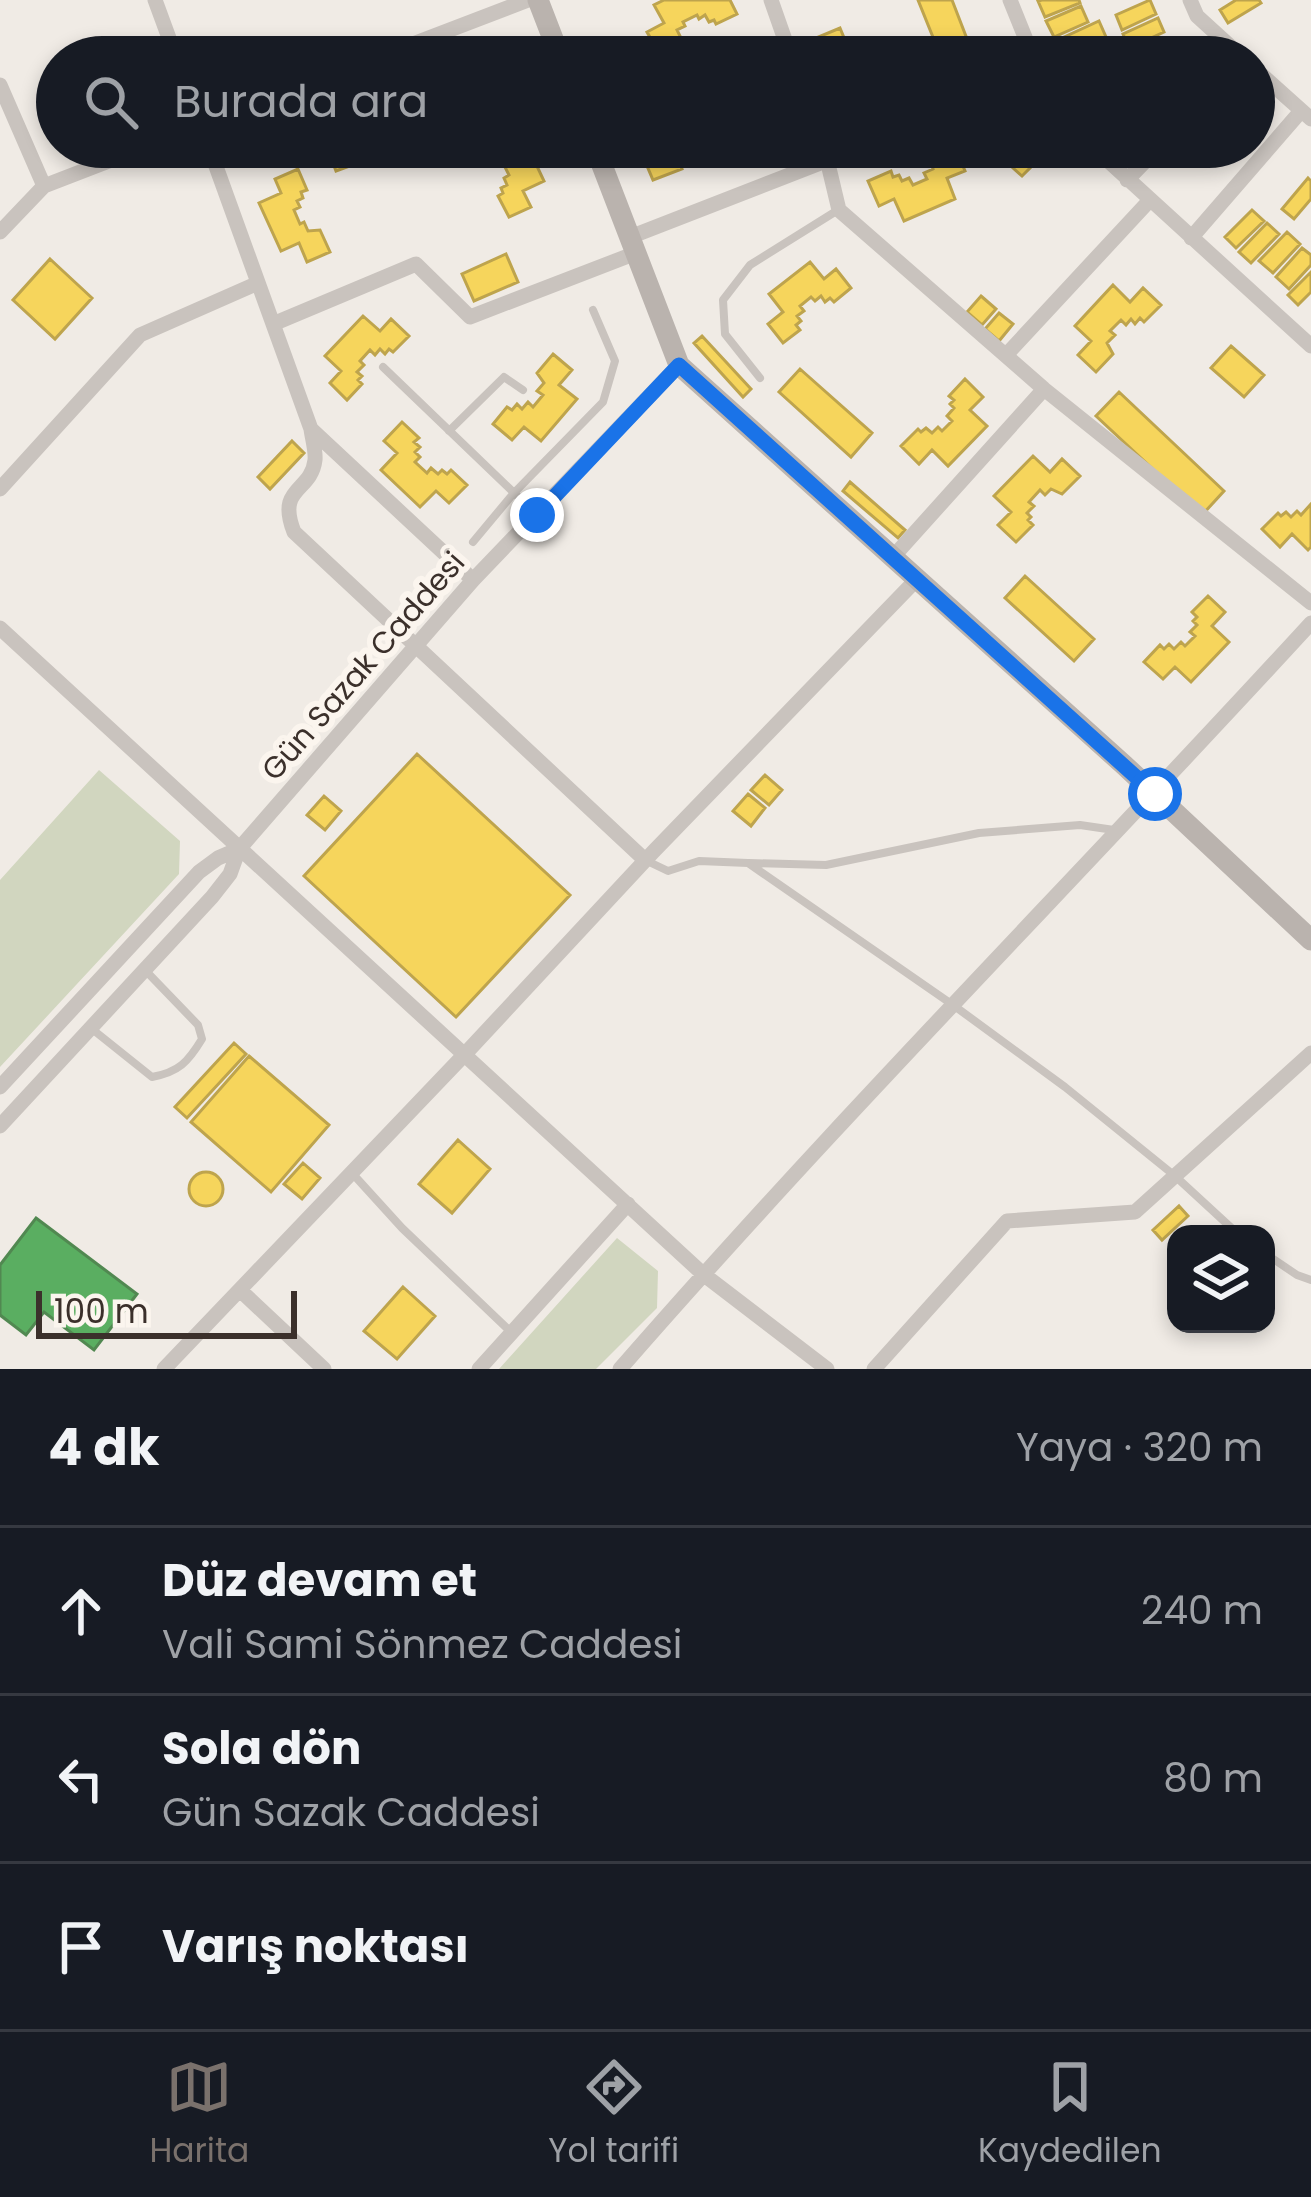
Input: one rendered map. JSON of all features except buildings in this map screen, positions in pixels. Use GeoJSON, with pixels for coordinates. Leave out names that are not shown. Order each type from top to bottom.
{"type":"FeatureCollection","features":[{"type":"Feature","properties":{"kind":"main road"},"geometry":{"type":"LineString","coordinates":[[538,0],[552,36]]}},
{"type":"Feature","properties":{"kind":"main road"},"geometry":{"type":"LineString","coordinates":[[603,168],[679,365],[1311,940]]}},
{"type":"Feature","properties":{"kind":"street"},"geometry":{"type":"LineString","coordinates":[[154,0],[168,36]]}},
{"type":"Feature","properties":{"kind":"street"},"geometry":{"type":"LineString","coordinates":[[435,36],[528,0]]}},
{"type":"Feature","properties":{"kind":"street"},"geometry":{"type":"LineString","coordinates":[[771,0],[784,36]]}},
{"type":"Feature","properties":{"kind":"street"},"geometry":{"type":"LineString","coordinates":[[1010,0],[1025,36]]}},
{"type":"Feature","properties":{"kind":"street"},"geometry":{"type":"LineString","coordinates":[[1190,0],[1197,16],[1219,36]]}},
{"type":"Feature","properties":{"kind":"street"},"geometry":{"type":"LineString","coordinates":[[0,86],[36,168]]}},
{"type":"Feature","properties":{"kind":"street"},"geometry":{"type":"LineString","coordinates":[[1275,87],[1306,115],[1275,148]]}},
{"type":"Feature","properties":{"kind":"street"},"geometry":{"type":"LineString","coordinates":[[36,168],[44,186]]}},
{"type":"Feature","properties":{"kind":"street"},"geometry":{"type":"LineString","coordinates":[[0,232],[44,186],[91,168]]}},
{"type":"Feature","properties":{"kind":"street"},"geometry":{"type":"LineString","coordinates":[[217,168],[311,430],[315,462],[290,497],[287,514],[294,532],[645,860]]}},
{"type":"Feature","properties":{"kind":"street"},"geometry":{"type":"LineString","coordinates":[[273,324],[416,264],[470,317],[796,168]]}},
{"type":"Feature","properties":{"kind":"street"},"geometry":{"type":"LineString","coordinates":[[829,168],[839,209],[1044,389],[1311,603]]}},
{"type":"Feature","properties":{"kind":"street"},"geometry":{"type":"LineString","coordinates":[[1116,168],[1311,346]]}},
{"type":"Feature","properties":{"kind":"street"},"geometry":{"type":"LineString","coordinates":[[1127,179],[1138,168]]}},
{"type":"Feature","properties":{"kind":"street"},"geometry":{"type":"LineString","coordinates":[[1191,238],[1256,168]]}},
{"type":"Feature","properties":{"kind":"street"},"geometry":{"type":"LineString","coordinates":[[1007,354],[1150,200]]}},
{"type":"Feature","properties":{"kind":"street"},"geometry":{"type":"LineString","coordinates":[[0,489],[140,335],[258,283]]}},
{"type":"Feature","properties":{"kind":"street","name":"Gün Sazak Caddesi"},"geometry":{"type":"LineString","coordinates":[[0,1126],[212,897],[230,874],[239,849],[472,580],[679,365]]}},
{"type":"Feature","properties":{"kind":"street"},"geometry":{"type":"LineString","coordinates":[[893,557],[1044,389]]}},
{"type":"Feature","properties":{"kind":"street"},"geometry":{"type":"LineString","coordinates":[[311,430],[472,580]]}},
{"type":"Feature","properties":{"kind":"street"},"geometry":{"type":"LineString","coordinates":[[164,1369],[917,579]]}},
{"type":"Feature","properties":{"kind":"street"},"geometry":{"type":"LineString","coordinates":[[620,1369],[826,1138],[1155,794],[1311,623]]}},
{"type":"Feature","properties":{"kind":"street"},"geometry":{"type":"LineString","coordinates":[[0,628],[703,1274],[826,1369]]}},
{"type":"Feature","properties":{"kind":"street","name":"Gün Sazak Caddesi"},"geometry":{"type":"LineString","coordinates":[[0,1087],[199,872],[239,849]]}},
{"type":"Feature","properties":{"kind":"street"},"geometry":{"type":"LineString","coordinates":[[874,1369],[1007,1221],[1135,1212],[1311,1053]]}},
{"type":"Feature","properties":{"kind":"street"},"geometry":{"type":"LineString","coordinates":[[479,1369],[628,1204]]}},
{"type":"Feature","properties":{"kind":"street"},"geometry":{"type":"LineString","coordinates":[[241,1291],[324,1369]]}},
{"type":"Feature","properties":{"kind":"lane"},"geometry":{"type":"LineString","coordinates":[[760,378],[725,334],[723,300],[750,266],[839,209]]}},
{"type":"Feature","properties":{"kind":"lane"},"geometry":{"type":"LineString","coordinates":[[473,542],[603,402],[615,361],[593,310]]}},
{"type":"Feature","properties":{"kind":"lane"},"geometry":{"type":"LineString","coordinates":[[383,367],[537,515]]}},
{"type":"Feature","properties":{"kind":"lane"},"geometry":{"type":"LineString","coordinates":[[449,431],[504,377],[523,390]]}},
{"type":"Feature","properties":{"kind":"lane"},"geometry":{"type":"LineString","coordinates":[[645,860],[668,871],[699,861],[826,866],[980,833],[1080,826],[1120,830]]}},
{"type":"Feature","properties":{"kind":"lane"},"geometry":{"type":"LineString","coordinates":[[748,863],[1065,1088],[1228,1225]]}},
{"type":"Feature","properties":{"kind":"lane"},"geometry":{"type":"LineString","coordinates":[[91,1028],[152,1077],[170,1074],[190,1059],[202,1039],[198,1025],[145,970]]}},
{"type":"Feature","properties":{"kind":"lane"},"geometry":{"type":"LineString","coordinates":[[352,1173],[512,1333]]}},
{"type":"Feature","properties":{"kind":"lane"},"geometry":{"type":"LineString","coordinates":[[1275,1260],[1311,1280]]}},
{"type":"Feature","properties":{"kind":"green space"},"geometry":{"type":"Polygon","coordinates":[[[99,770],[180,841],[179,874],[0,1067],[0,880],[99,770]]]}},
{"type":"Feature","properties":{"kind":"green space"},"geometry":{"type":"Polygon","coordinates":[[[617,1238],[658,1271],[657,1308],[596,1369],[499,1369],[617,1238]]]}},
{"type":"Feature","properties":{"kind":"route"},"geometry":{"type":"LineString","coordinates":[[537,515],[679,365],[1155,794]]}}]}
